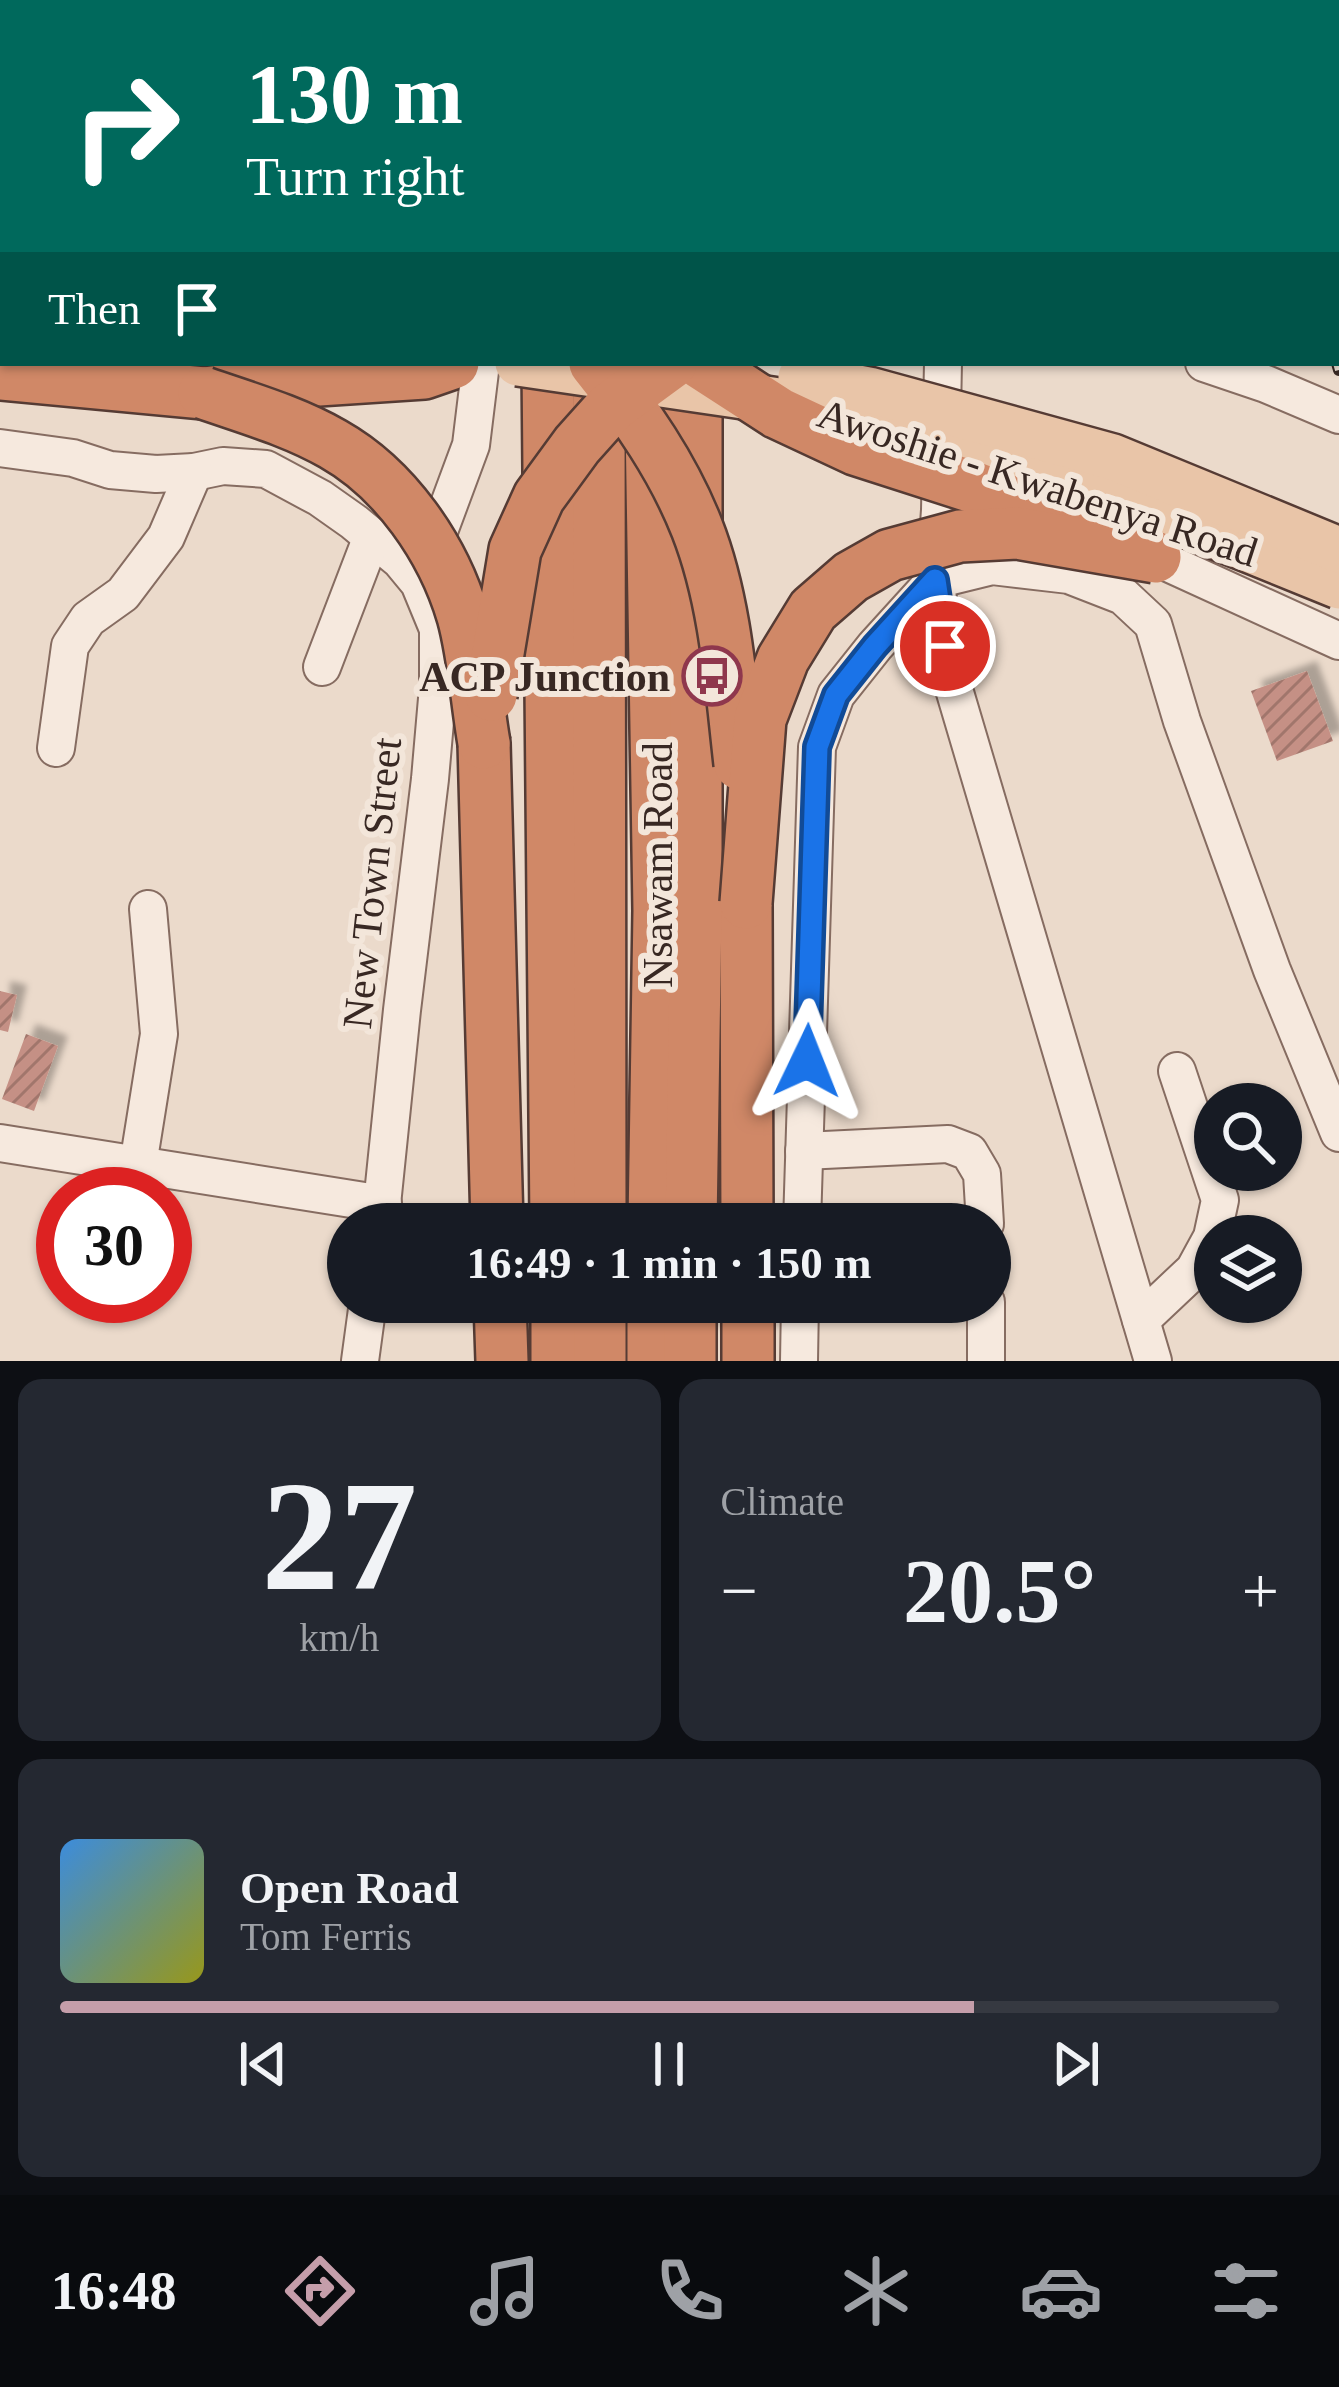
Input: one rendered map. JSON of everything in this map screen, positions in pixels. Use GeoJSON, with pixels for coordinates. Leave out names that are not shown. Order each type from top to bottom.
{"type":"FeatureCollection","features":[{"type":"Feature","properties":{"kind":"highway"},"geometry":{"type":"LineString","coordinates":[[0,374],[205,393],[424,373],[444,366]]}},
{"type":"Feature","properties":{"kind":"highway"},"geometry":{"type":"LineString","coordinates":[[548,366],[556,1203]]}},
{"type":"Feature","properties":{"kind":"highway","name":"Nsawam Road"},"geometry":{"type":"LineString","coordinates":[[597,366],[600,1203]]}},
{"type":"Feature","properties":{"kind":"highway"},"geometry":{"type":"LineString","coordinates":[[599,366],[665,462],[698,530],[717,600],[741,775],[747,1203]]}},
{"type":"Feature","properties":{"kind":"highway","name":"Nsawam Road"},"geometry":{"type":"LineString","coordinates":[[650,366],[659,911],[655,1203]]}},
{"type":"Feature","properties":{"kind":"highway"},"geometry":{"type":"LineString","coordinates":[[484,743],[515,550],[539,497],[611,407],[666,366]]}},
{"type":"Feature","properties":{"kind":"highway"},"geometry":{"type":"LineString","coordinates":[[692,1203],[698,366]]}},
{"type":"Feature","properties":{"kind":"highway"},"geometry":{"type":"LineString","coordinates":[[703,366],[778,412],[855,448],[973,487],[1155,557]]}},
{"type":"Feature","properties":{"kind":"highway"},"geometry":{"type":"LineString","coordinates":[[205,393],[332,443],[370,468],[411,513],[440,562],[463,616],[484,743],[496,1203]]}},
{"type":"Feature","properties":{"kind":"highway"},"geometry":{"type":"LineString","coordinates":[[746,903],[760,719],[783,659],[813,610],[851,578],[890,555],[960,536],[1017,533],[1155,557]]}},
{"type":"Feature","properties":{"kind":"highway"},"geometry":{"type":"LineString","coordinates":[[501,1323],[502,1361]]}},
{"type":"Feature","properties":{"kind":"highway"},"geometry":{"type":"LineString","coordinates":[[557,1323],[557,1361]]}},
{"type":"Feature","properties":{"kind":"highway"},"geometry":{"type":"LineString","coordinates":[[600,1323],[600,1361]]}},
{"type":"Feature","properties":{"kind":"highway"},"geometry":{"type":"LineString","coordinates":[[652,1361],[653,1323]]}},
{"type":"Feature","properties":{"kind":"highway"},"geometry":{"type":"LineString","coordinates":[[689,1361],[690,1323]]}},
{"type":"Feature","properties":{"kind":"highway"},"geometry":{"type":"LineString","coordinates":[[748,1323],[748,1361]]}},
{"type":"Feature","properties":{"kind":"main road","name":"Awoshie - Kwabenya Road"},"geometry":{"type":"LineString","coordinates":[[539,366],[799,404],[972,451],[1154,511],[1339,586]]}},
{"type":"Feature","properties":{"kind":"main road","name":"Awoshie - Kwabenya Road"},"geometry":{"type":"LineString","coordinates":[[742,366],[869,390],[1112,457],[1339,550]]}},
{"type":"Feature","properties":{"kind":"street"},"geometry":{"type":"LineString","coordinates":[[419,583],[471,445],[481,366]]}},
{"type":"Feature","properties":{"kind":"street"},"geometry":{"type":"LineString","coordinates":[[943,366],[935,580],[950,679],[1153,1361]]}},
{"type":"Feature","properties":{"kind":"street"},"geometry":{"type":"LineString","coordinates":[[1213,366],[1339,415]]}},
{"type":"Feature","properties":{"kind":"street","name":"New Town Street"},"geometry":{"type":"LineString","coordinates":[[0,448],[73,458],[110,470],[156,474],[223,466],[266,469],[354,522],[400,560],[419,583],[438,629],[438,687],[382,1203]]}},
{"type":"Feature","properties":{"kind":"street"},"geometry":{"type":"LineString","coordinates":[[56,748],[70,646],[88,619],[123,594],[166,538],[194,472]]}},
{"type":"Feature","properties":{"kind":"street"},"geometry":{"type":"LineString","coordinates":[[322,667],[371,538]]}},
{"type":"Feature","properties":{"kind":"street"},"geometry":{"type":"LineString","coordinates":[[1155,557],[1339,641]]}},
{"type":"Feature","properties":{"kind":"street"},"geometry":{"type":"LineString","coordinates":[[803,1203],[817,747],[836,695],[935,580],[992,566],[1069,574],[1123,596],[1153,624],[1182,721],[1272,970],[1339,1133]]}},
{"type":"Feature","properties":{"kind":"street"},"geometry":{"type":"LineString","coordinates":[[138,1165],[159,1034],[148,909]]}},
{"type":"Feature","properties":{"kind":"street"},"geometry":{"type":"LineString","coordinates":[[1141,1320],[1194,1270],[1212,1237],[1220,1200],[1177,1070]]}},
{"type":"Feature","properties":{"kind":"street"},"geometry":{"type":"LineString","coordinates":[[0,1142],[327,1203]]}},
{"type":"Feature","properties":{"kind":"street"},"geometry":{"type":"LineString","coordinates":[[804,1151],[948,1144],[969,1151],[982,1174],[984,1203]]}},
{"type":"Feature","properties":{"kind":"street"},"geometry":{"type":"LineString","coordinates":[[360,1361],[365,1323]]}},
{"type":"Feature","properties":{"kind":"street"},"geometry":{"type":"LineString","coordinates":[[799,1361],[800,1323]]}},
{"type":"Feature","properties":{"kind":"street"},"geometry":{"type":"LineString","coordinates":[[986,1323],[986,1361]]}},
{"type":"Feature","properties":{"kind":"building"},"geometry":{"type":"Polygon","coordinates":[[[1307,671],[1333,741],[1277,761],[1251,691],[1307,671]]]}},
{"type":"Feature","properties":{"kind":"building"},"geometry":{"type":"Polygon","coordinates":[[[0,991],[17,995],[8,1032],[0,1030],[0,991]]]}},
{"type":"Feature","properties":{"kind":"building"},"geometry":{"type":"Polygon","coordinates":[[[26,1034],[58,1046],[34,1111],[2,1099],[26,1034]]]}},
{"type":"Feature","properties":{"kind":"railway"},"geometry":{"type":"LineString","coordinates":[[1338,366],[1339,370]]}},
{"type":"Feature","properties":{"kind":"place","name":"ACP Junction"},"geometry":{"type":"Point","coordinates":[712,676]}},
{"type":"Feature","properties":{"kind":"route"},"geometry":{"type":"LineString","coordinates":[[807,1061],[817,747],[836,695],[935,580],[945,646]]}}]}
